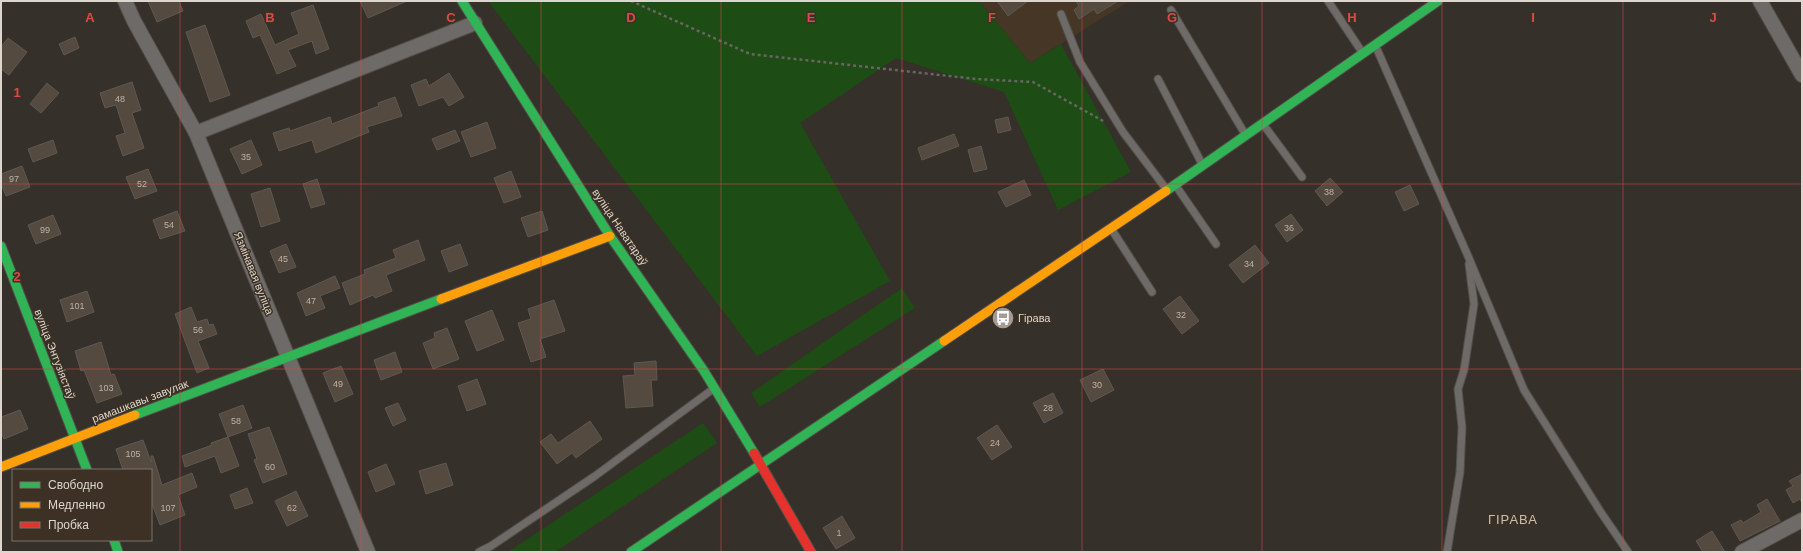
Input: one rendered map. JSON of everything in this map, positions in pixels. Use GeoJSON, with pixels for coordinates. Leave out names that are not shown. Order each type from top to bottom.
{"type":"FeatureCollection","features":[{"type":"Feature","properties":{"kind":"street","name":"Язмінавая вуліца"},"geometry":{"type":"LineString","coordinates":[[126,1],[134,21],[196,133],[368,552]]}},
{"type":"Feature","properties":{"kind":"street","name":"вуліца Наватараў"},"geometry":{"type":"LineString","coordinates":[[462,1],[610,236],[715,388],[761,464],[811,552]]}},
{"type":"Feature","properties":{"kind":"street"},"geometry":{"type":"LineString","coordinates":[[632,552],[1203,166],[1438,1]]}},
{"type":"Feature","properties":{"kind":"street"},"geometry":{"type":"LineString","coordinates":[[1760,1],[1802,75]]}},
{"type":"Feature","properties":{"kind":"street"},"geometry":{"type":"LineString","coordinates":[[196,133],[475,23]]}},
{"type":"Feature","properties":{"kind":"street","name":"рамашкавы завулак"},"geometry":{"type":"LineString","coordinates":[[1,467],[288,356],[610,236]]}},
{"type":"Feature","properties":{"kind":"street","name":"вуліца Энтузіястаў"},"geometry":{"type":"LineString","coordinates":[[1,246],[87,469]]}},
{"type":"Feature","properties":{"kind":"street"},"geometry":{"type":"LineString","coordinates":[[1742,552],[1802,520]]}},
{"type":"Feature","properties":{"kind":"street"},"geometry":{"type":"LineString","coordinates":[[114,541],[118,552]]}},
{"type":"Feature","properties":{"kind":"lane"},"geometry":{"type":"LineString","coordinates":[[1328,1],[1363,54]]}},
{"type":"Feature","properties":{"kind":"lane"},"geometry":{"type":"LineString","coordinates":[[1171,10],[1246,136]]}},
{"type":"Feature","properties":{"kind":"lane"},"geometry":{"type":"LineString","coordinates":[[1061,14],[1080,62],[1123,132],[1171,187],[1216,244]]}},
{"type":"Feature","properties":{"kind":"lane"},"geometry":{"type":"LineString","coordinates":[[1375,46],[1468,256],[1524,390],[1600,511],[1628,552]]}},
{"type":"Feature","properties":{"kind":"lane"},"geometry":{"type":"LineString","coordinates":[[1158,80],[1203,166]]}},
{"type":"Feature","properties":{"kind":"lane"},"geometry":{"type":"LineString","coordinates":[[1263,124],[1302,177]]}},
{"type":"Feature","properties":{"kind":"lane"},"geometry":{"type":"LineString","coordinates":[[1111,228],[1152,292]]}},
{"type":"Feature","properties":{"kind":"lane"},"geometry":{"type":"LineString","coordinates":[[1447,552],[1460,472],[1462,426],[1458,389],[1464,370],[1474,304],[1468,256]]}},
{"type":"Feature","properties":{"kind":"lane"},"geometry":{"type":"LineString","coordinates":[[479,552],[491,546],[595,476],[715,388]]}},
{"type":"Feature","properties":{"kind":"path"},"geometry":{"type":"LineString","coordinates":[[631,1],[750,54],[976,79],[1034,82],[1123,132]]}},
{"type":"Feature","properties":{"kind":"shaded area"},"geometry":{"type":"Polygon","coordinates":[[[979,1],[1130,1],[1030,63],[979,1]]]}},
{"type":"Feature","properties":{"kind":"green space"},"geometry":{"type":"Polygon","coordinates":[[[488,1],[979,1],[1030,63],[1061,44],[1131,172],[1058,210],[1004,92],[896,58],[800,123],[890,281],[757,356],[488,1]]]}},
{"type":"Feature","properties":{"kind":"green space"},"geometry":{"type":"Polygon","coordinates":[[[902,288],[915,308],[760,407],[751,393],[902,288]]]}},
{"type":"Feature","properties":{"kind":"green space"},"geometry":{"type":"Polygon","coordinates":[[[703,423],[717,443],[555,552],[508,552],[703,423]]]}},
{"type":"Feature","properties":{"kind":"building"},"geometry":{"type":"Polygon","coordinates":[[[148,1],[179,1],[183,11],[157,22],[148,1]]]}},
{"type":"Feature","properties":{"kind":"building"},"geometry":{"type":"Polygon","coordinates":[[[360,1],[407,1],[368,18],[360,1]]]}},
{"type":"Feature","properties":{"kind":"building"},"geometry":{"type":"Polygon","coordinates":[[[997,1],[1028,1],[1008,16],[997,1]]]}},
{"type":"Feature","properties":{"kind":"building"},"geometry":{"type":"Polygon","coordinates":[[[1076,1],[1118,1],[1097,14],[1094,9],[1079,19],[1074,10],[1079,6],[1076,1]]]}},
{"type":"Feature","properties":{"kind":"building"},"geometry":{"type":"Polygon","coordinates":[[[313,5],[329,49],[316,54],[312,41],[288,50],[296,66],[277,74],[260,35],[253,38],[246,21],[261,14],[275,45],[299,34],[291,13],[313,5]]]}},
{"type":"Feature","properties":{"kind":"building"},"geometry":{"type":"Polygon","coordinates":[[[205,25],[230,95],[210,102],[186,32],[205,25]]]}},
{"type":"Feature","properties":{"kind":"building"},"geometry":{"type":"Polygon","coordinates":[[[75,37],[79,48],[64,55],[59,44],[75,37]]]}},
{"type":"Feature","properties":{"kind":"building"},"geometry":{"type":"Polygon","coordinates":[[[8,38],[27,52],[9,75],[1,69],[1,47],[8,38]]]}},
{"type":"Feature","properties":{"kind":"building"},"geometry":{"type":"Polygon","coordinates":[[[449,73],[464,97],[449,106],[443,97],[419,106],[411,85],[426,79],[429,86],[449,73]]]}},
{"type":"Feature","properties":{"kind":"building"},"geometry":{"type":"Polygon","coordinates":[[[132,82],[141,110],[132,113],[144,148],[123,156],[116,136],[125,133],[116,105],[105,108],[100,93],[132,82]]]}},
{"type":"Feature","properties":{"kind":"building"},"geometry":{"type":"Polygon","coordinates":[[[47,83],[59,93],[41,113],[30,104],[47,83]]]}},
{"type":"Feature","properties":{"kind":"building"},"geometry":{"type":"Polygon","coordinates":[[[395,97],[402,116],[367,127],[369,132],[316,153],[312,140],[279,151],[273,133],[289,128],[290,131],[330,117],[332,124],[379,106],[378,103],[395,97]]]}},
{"type":"Feature","properties":{"kind":"building"},"geometry":{"type":"Polygon","coordinates":[[[1008,117],[1011,130],[998,133],[995,120],[1008,117]]]}},
{"type":"Feature","properties":{"kind":"building"},"geometry":{"type":"Polygon","coordinates":[[[487,122],[496,148],[471,157],[461,132],[487,122]]]}},
{"type":"Feature","properties":{"kind":"building"},"geometry":{"type":"Polygon","coordinates":[[[455,130],[460,141],[437,150],[432,139],[455,130]]]}},
{"type":"Feature","properties":{"kind":"building"},"geometry":{"type":"Polygon","coordinates":[[[954,134],[959,146],[922,160],[918,148],[954,134]]]}},
{"type":"Feature","properties":{"kind":"building"},"geometry":{"type":"Polygon","coordinates":[[[53,140],[57,153],[33,162],[28,149],[53,140]]]}},
{"type":"Feature","properties":{"kind":"building"},"geometry":{"type":"Polygon","coordinates":[[[251,140],[262,165],[242,174],[230,149],[251,140]]]}},
{"type":"Feature","properties":{"kind":"building"},"geometry":{"type":"Polygon","coordinates":[[[981,146],[987,169],[974,172],[968,150],[981,146]]]}},
{"type":"Feature","properties":{"kind":"building"},"geometry":{"type":"Polygon","coordinates":[[[22,166],[30,187],[6,196],[1,184],[1,174],[22,166]]]}},
{"type":"Feature","properties":{"kind":"building"},"geometry":{"type":"Polygon","coordinates":[[[148,169],[157,191],[135,199],[126,177],[148,169]]]}},
{"type":"Feature","properties":{"kind":"building"},"geometry":{"type":"Polygon","coordinates":[[[511,171],[521,197],[504,203],[494,178],[511,171]]]}},
{"type":"Feature","properties":{"kind":"building"},"geometry":{"type":"Polygon","coordinates":[[[1330,178],[1343,192],[1327,206],[1315,191],[1330,178]]]}},
{"type":"Feature","properties":{"kind":"building"},"geometry":{"type":"Polygon","coordinates":[[[317,179],[325,204],[311,208],[303,184],[317,179]]]}},
{"type":"Feature","properties":{"kind":"building"},"geometry":{"type":"Polygon","coordinates":[[[1024,180],[1031,195],[1006,207],[998,192],[1024,180]]]}},
{"type":"Feature","properties":{"kind":"building"},"geometry":{"type":"Polygon","coordinates":[[[1410,185],[1419,204],[1404,211],[1395,192],[1410,185]]]}},
{"type":"Feature","properties":{"kind":"building"},"geometry":{"type":"Polygon","coordinates":[[[270,188],[280,221],[261,227],[251,194],[270,188]]]}},
{"type":"Feature","properties":{"kind":"building"},"geometry":{"type":"Polygon","coordinates":[[[177,211],[185,231],[160,239],[153,220],[177,211]]]}},
{"type":"Feature","properties":{"kind":"building"},"geometry":{"type":"Polygon","coordinates":[[[542,211],[548,230],[528,237],[521,218],[542,211]]]}},
{"type":"Feature","properties":{"kind":"building"},"geometry":{"type":"Polygon","coordinates":[[[1291,214],[1303,230],[1287,242],[1275,225],[1291,214]]]}},
{"type":"Feature","properties":{"kind":"building"},"geometry":{"type":"Polygon","coordinates":[[[53,215],[61,234],[36,244],[28,225],[53,215]]]}},
{"type":"Feature","properties":{"kind":"building"},"geometry":{"type":"Polygon","coordinates":[[[418,240],[425,260],[386,275],[392,291],[375,298],[373,295],[350,305],[342,283],[365,274],[364,270],[396,258],[393,250],[418,240]]]}},
{"type":"Feature","properties":{"kind":"building"},"geometry":{"type":"Polygon","coordinates":[[[286,244],[296,267],[279,273],[270,251],[286,244]]]}},
{"type":"Feature","properties":{"kind":"building"},"geometry":{"type":"Polygon","coordinates":[[[460,244],[468,265],[449,272],[441,251],[460,244]]]}},
{"type":"Feature","properties":{"kind":"building"},"geometry":{"type":"Polygon","coordinates":[[[1255,245],[1269,263],[1243,283],[1229,265],[1255,245]]]}},
{"type":"Feature","properties":{"kind":"building"},"geometry":{"type":"Polygon","coordinates":[[[335,276],[340,288],[320,296],[325,308],[306,316],[297,293],[335,276]]]}},
{"type":"Feature","properties":{"kind":"building"},"geometry":{"type":"Polygon","coordinates":[[[87,291],[94,312],[67,322],[60,300],[87,291]]]}},
{"type":"Feature","properties":{"kind":"building"},"geometry":{"type":"Polygon","coordinates":[[[1180,296],[1199,321],[1182,334],[1163,309],[1180,296]]]}},
{"type":"Feature","properties":{"kind":"building"},"geometry":{"type":"Polygon","coordinates":[[[554,300],[565,331],[540,339],[546,357],[531,362],[518,323],[531,319],[528,309],[554,300]]]}},
{"type":"Feature","properties":{"kind":"building"},"geometry":{"type":"Polygon","coordinates":[[[191,307],[197,322],[207,319],[209,325],[213,324],[217,334],[198,341],[209,368],[197,373],[175,314],[191,307]]]}},
{"type":"Feature","properties":{"kind":"building"},"geometry":{"type":"Polygon","coordinates":[[[492,310],[504,340],[477,351],[465,321],[492,310]]]}},
{"type":"Feature","properties":{"kind":"building"},"geometry":{"type":"Polygon","coordinates":[[[447,328],[459,359],[433,369],[423,343],[435,338],[434,333],[447,328]]]}},
{"type":"Feature","properties":{"kind":"building"},"geometry":{"type":"Polygon","coordinates":[[[101,342],[111,375],[114,374],[122,394],[97,403],[84,370],[81,371],[75,351],[101,342]]]}},
{"type":"Feature","properties":{"kind":"building"},"geometry":{"type":"Polygon","coordinates":[[[395,352],[402,372],[381,380],[374,360],[395,352]]]}},
{"type":"Feature","properties":{"kind":"building"},"geometry":{"type":"Polygon","coordinates":[[[656,361],[657,380],[651,380],[653,406],[626,408],[623,376],[635,375],[634,363],[656,361]]]}},
{"type":"Feature","properties":{"kind":"building"},"geometry":{"type":"Polygon","coordinates":[[[341,366],[353,394],[335,402],[323,373],[341,366]]]}},
{"type":"Feature","properties":{"kind":"building"},"geometry":{"type":"Polygon","coordinates":[[[1103,369],[1114,390],[1091,402],[1080,380],[1103,369]]]}},
{"type":"Feature","properties":{"kind":"building"},"geometry":{"type":"Polygon","coordinates":[[[477,379],[486,404],[467,411],[458,386],[477,379]]]}},
{"type":"Feature","properties":{"kind":"building"},"geometry":{"type":"Polygon","coordinates":[[[1053,393],[1063,413],[1044,423],[1033,403],[1053,393]]]}},
{"type":"Feature","properties":{"kind":"building"},"geometry":{"type":"Polygon","coordinates":[[[398,403],[406,420],[393,426],[385,408],[398,403]]]}},
{"type":"Feature","properties":{"kind":"building"},"geometry":{"type":"Polygon","coordinates":[[[243,405],[252,428],[228,437],[219,414],[243,405]]]}},
{"type":"Feature","properties":{"kind":"building"},"geometry":{"type":"Polygon","coordinates":[[[20,410],[28,429],[4,439],[1,432],[1,417],[20,410]]]}},
{"type":"Feature","properties":{"kind":"building"},"geometry":{"type":"Polygon","coordinates":[[[590,421],[602,439],[576,458],[572,453],[557,464],[540,442],[551,434],[558,443],[590,421]]]}},
{"type":"Feature","properties":{"kind":"building"},"geometry":{"type":"Polygon","coordinates":[[[997,425],[1012,447],[992,460],[977,438],[997,425]]]}},
{"type":"Feature","properties":{"kind":"building"},"geometry":{"type":"Polygon","coordinates":[[[269,427],[287,474],[263,483],[254,460],[257,459],[248,434],[269,427]]]}},
{"type":"Feature","properties":{"kind":"building"},"geometry":{"type":"Polygon","coordinates":[[[228,437],[239,466],[221,473],[215,456],[185,467],[182,456],[212,445],[211,443],[228,437]]]}},
{"type":"Feature","properties":{"kind":"building"},"geometry":{"type":"Polygon","coordinates":[[[143,440],[151,462],[151,456],[153,456],[162,485],[192,473],[197,487],[178,495],[185,515],[160,525],[152,504],[152,469],[123,469],[116,449],[143,440]]]}},
{"type":"Feature","properties":{"kind":"building"},"geometry":{"type":"Polygon","coordinates":[[[446,463],[453,485],[426,494],[419,471],[446,463]]]}},
{"type":"Feature","properties":{"kind":"building"},"geometry":{"type":"Polygon","coordinates":[[[386,464],[395,484],[376,492],[368,472],[386,464]]]}},
{"type":"Feature","properties":{"kind":"building"},"geometry":{"type":"Polygon","coordinates":[[[1802,474],[1802,503],[1800,499],[1793,503],[1786,490],[1793,486],[1789,481],[1802,474]]]}},
{"type":"Feature","properties":{"kind":"building"},"geometry":{"type":"Polygon","coordinates":[[[247,488],[253,503],[235,509],[230,495],[247,488]]]}},
{"type":"Feature","properties":{"kind":"building"},"geometry":{"type":"Polygon","coordinates":[[[296,491],[308,516],[287,526],[275,501],[296,491]]]}},
{"type":"Feature","properties":{"kind":"building"},"geometry":{"type":"Polygon","coordinates":[[[1767,499],[1780,521],[1740,541],[1731,525],[1741,520],[1743,523],[1761,512],[1757,505],[1767,499]]]}},
{"type":"Feature","properties":{"kind":"building"},"geometry":{"type":"Polygon","coordinates":[[[842,516],[855,538],[836,549],[823,528],[842,516]]]}},
{"type":"Feature","properties":{"kind":"building"},"geometry":{"type":"Polygon","coordinates":[[[1712,531],[1725,552],[1703,552],[1696,541],[1712,531]]]}},
{"type":"Feature","properties":{"kind":"traffic: fast"},"geometry":{"type":"LineString","coordinates":[[462,1],[610,236],[704,371],[754,453]]}},
{"type":"Feature","properties":{"kind":"traffic: fast"},"geometry":{"type":"LineString","coordinates":[[1166,191],[1438,1]]}},
{"type":"Feature","properties":{"kind":"traffic: fast"},"geometry":{"type":"LineString","coordinates":[[1,246],[87,469]]}},
{"type":"Feature","properties":{"kind":"traffic: fast"},"geometry":{"type":"LineString","coordinates":[[135,415],[441,299]]}},
{"type":"Feature","properties":{"kind":"traffic: fast"},"geometry":{"type":"LineString","coordinates":[[631,552],[944,341]]}},
{"type":"Feature","properties":{"kind":"traffic: fast"},"geometry":{"type":"LineString","coordinates":[[114,541],[118,552]]}},
{"type":"Feature","properties":{"kind":"traffic: slow"},"geometry":{"type":"LineString","coordinates":[[944,341],[1166,191]]}},
{"type":"Feature","properties":{"kind":"traffic: slow"},"geometry":{"type":"LineString","coordinates":[[441,299],[610,236]]}},
{"type":"Feature","properties":{"kind":"traffic: slow"},"geometry":{"type":"LineString","coordinates":[[1,467],[135,415]]}},
{"type":"Feature","properties":{"kind":"traffic: jam"},"geometry":{"type":"LineString","coordinates":[[754,453],[811,552]]}},
{"type":"Feature","properties":{"kind":"place","name":"Гірава"},"geometry":{"type":"Point","coordinates":[1003,318]}},
{"type":"Feature","properties":{"kind":"district","name":"ГІРАВА"},"geometry":{"type":"Point","coordinates":[1513,519]}}]}
